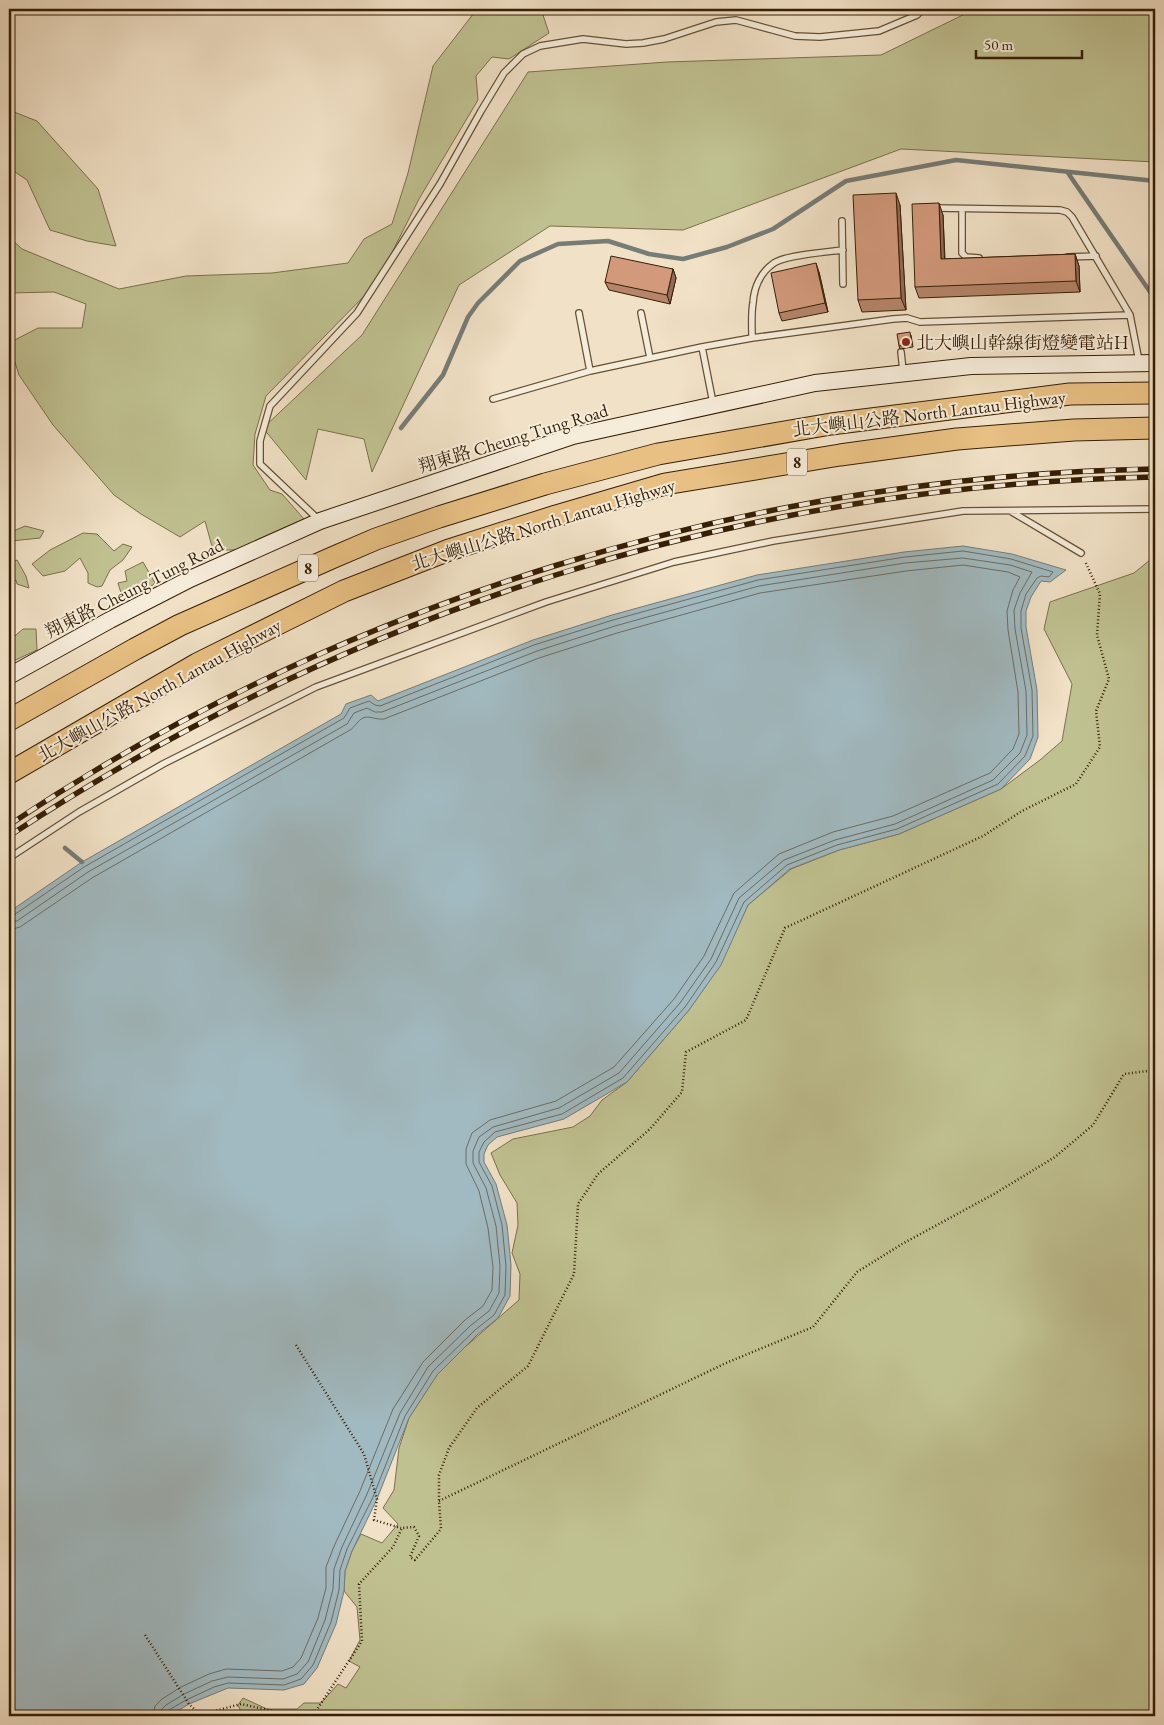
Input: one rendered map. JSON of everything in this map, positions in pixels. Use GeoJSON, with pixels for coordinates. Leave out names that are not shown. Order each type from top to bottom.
{"type":"FeatureCollection","features":[{"type":"Feature","properties":{"kind":"highway","name":"北大嶼山公路 North Lantau Highway"},"geometry":{"type":"LineString","coordinates":[[9,720],[180,625],[334,557],[376,539],[439,517],[545,484],[658,454],[831,424],[1070,394],[1155,393]]}},
{"type":"Feature","properties":{"kind":"highway","name":"北大嶼山公路 North Lantau Highway"},"geometry":{"type":"LineString","coordinates":[[9,774],[197,664],[344,591],[449,550],[556,516],[665,484],[840,455],[957,439],[1074,430],[1155,428]]}},
{"type":"Feature","properties":{"kind":"main road","name":"翔東路 Cheung Tung Road"},"geometry":{"type":"LineString","coordinates":[[9,676],[110,620],[190,579],[320,521],[574,436],[816,383],[971,366],[1147,363]]}},
{"type":"Feature","properties":{"kind":"lane"},"geometry":{"type":"LineString","coordinates":[[320,521],[260,464],[260,441],[270,406],[357,313],[440,184],[504,73],[523,54],[540,46],[583,39],[626,44],[643,43],[664,39],[716,22],[736,20],[795,36],[820,37],[879,31],[917,15],[922,9]]}},
{"type":"Feature","properties":{"kind":"lane"},"geometry":{"type":"LineString","coordinates":[[924,208],[1060,210],[1067,212],[1096,256],[1130,316],[1147,363]]}},
{"type":"Feature","properties":{"kind":"lane"},"geometry":{"type":"LineString","coordinates":[[962,209],[962,253],[966,257],[982,258]]}},
{"type":"Feature","properties":{"kind":"lane"},"geometry":{"type":"LineString","coordinates":[[842,221],[843,284]]}},
{"type":"Feature","properties":{"kind":"lane"},"geometry":{"type":"LineString","coordinates":[[752,338],[752,304],[755,290],[760,278],[768,268],[775,262],[790,258],[843,250]]}},
{"type":"Feature","properties":{"kind":"lane"},"geometry":{"type":"LineString","coordinates":[[1058,257],[1096,256]]}},
{"type":"Feature","properties":{"kind":"lane"},"geometry":{"type":"LineString","coordinates":[[579,313],[590,371]]}},
{"type":"Feature","properties":{"kind":"lane"},"geometry":{"type":"LineString","coordinates":[[641,314],[650,358]]}},
{"type":"Feature","properties":{"kind":"lane"},"geometry":{"type":"LineString","coordinates":[[492,399],[590,371],[650,358],[752,338],[893,319],[907,318],[920,322],[1130,316]]}},
{"type":"Feature","properties":{"kind":"lane"},"geometry":{"type":"LineString","coordinates":[[702,348],[713,406]]}},
{"type":"Feature","properties":{"kind":"lane"},"geometry":{"type":"LineString","coordinates":[[901,352],[903,374]]}},
{"type":"Feature","properties":{"kind":"lane"},"geometry":{"type":"LineString","coordinates":[[9,858],[79,812],[163,764],[316,687],[546,602],[674,562],[773,541],[964,511],[1155,509]]}},
{"type":"Feature","properties":{"kind":"lane"},"geometry":{"type":"LineString","coordinates":[[1010,511],[1081,553]]}},
{"type":"Feature","properties":{"kind":"path"},"geometry":{"type":"LineString","coordinates":[[296,1345],[364,1454],[377,1499],[374,1520],[402,1528],[414,1527],[419,1536],[410,1557],[416,1560],[441,1529],[438,1501],[439,1475],[449,1448],[476,1408],[528,1366],[574,1274],[578,1204],[598,1174],[650,1129],[682,1092],[686,1052],[746,1020],[784,928],[983,836],[1022,811],[1076,784],[1100,747],[1096,711],[1109,679],[1096,635],[1100,594],[1081,553]]}},
{"type":"Feature","properties":{"kind":"path"},"geometry":{"type":"LineString","coordinates":[[438,1501],[726,1363],[813,1327],[857,1272],[902,1244],[1055,1158],[1093,1125],[1124,1074],[1155,1070]]}},
{"type":"Feature","properties":{"kind":"path"},"geometry":{"type":"LineString","coordinates":[[145,1635],[197,1715],[242,1704],[283,1714],[316,1712],[362,1641],[359,1584],[393,1547],[402,1528]]}},
{"type":"Feature","properties":{"kind":"green space"},"geometry":{"type":"Polygon","coordinates":[[[477,9],[541,9],[549,33],[509,59],[492,57],[476,76],[478,100],[419,199],[376,284],[266,396],[255,434],[253,465],[270,490],[282,494],[304,519],[236,550],[213,550],[205,521],[180,537],[141,514],[114,495],[53,425],[19,375],[9,343],[38,328],[82,328],[86,304],[54,292],[9,293],[9,237],[22,249],[119,289],[186,276],[272,273],[348,263],[364,239],[392,224],[408,173],[433,66],[477,9]]]}},
{"type":"Feature","properties":{"kind":"green space"},"geometry":{"type":"Polygon","coordinates":[[[975,9],[1155,9],[1155,162],[901,149],[683,230],[550,226],[459,285],[372,472],[364,439],[318,429],[306,480],[263,428],[362,335],[528,72],[667,62],[881,55],[975,9]]]}},
{"type":"Feature","properties":{"kind":"green space"},"geometry":{"type":"Polygon","coordinates":[[[9,110],[37,121],[98,189],[116,246],[87,241],[50,230],[27,180],[9,168],[9,110]]]}},
{"type":"Feature","properties":{"kind":"green space"},"geometry":{"type":"Polygon","coordinates":[[[25,526],[44,531],[40,538],[11,541],[9,533],[25,526]]]}},
{"type":"Feature","properties":{"kind":"green space"},"geometry":{"type":"Polygon","coordinates":[[[83,533],[97,534],[114,551],[123,544],[132,547],[123,560],[110,570],[102,586],[97,587],[88,583],[88,573],[80,558],[65,571],[43,576],[32,564],[50,550],[83,533]]]}},
{"type":"Feature","properties":{"kind":"green space"},"geometry":{"type":"Polygon","coordinates":[[[1155,556],[1155,1716],[243,1716],[238,1705],[243,1698],[267,1709],[297,1709],[304,1703],[321,1703],[338,1684],[346,1688],[360,1667],[349,1661],[360,1640],[357,1607],[344,1591],[345,1571],[352,1551],[361,1534],[382,1543],[398,1524],[383,1508],[394,1490],[399,1448],[409,1418],[437,1375],[457,1354],[519,1300],[520,1274],[512,1253],[518,1225],[517,1203],[500,1175],[491,1153],[513,1139],[573,1127],[590,1116],[602,1100],[627,1082],[689,1010],[720,965],[748,905],[791,869],[839,850],[899,834],[1001,789],[1062,741],[1072,684],[1044,629],[1050,602],[1134,573],[1155,556]]]}},
{"type":"Feature","properties":{"kind":"green space"},"geometry":{"type":"Polygon","coordinates":[[[17,560],[26,576],[29,588],[17,584],[16,580],[9,584],[9,564],[17,560]]]}},
{"type":"Feature","properties":{"kind":"green space"},"geometry":{"type":"Polygon","coordinates":[[[143,562],[155,583],[144,592],[130,589],[121,593],[118,583],[127,581],[125,571],[143,562]]]}},
{"type":"Feature","properties":{"kind":"green space"},"geometry":{"type":"Polygon","coordinates":[[[23,629],[36,629],[37,650],[9,663],[9,641],[23,629]]]}},
{"type":"Feature","properties":{"kind":"water"},"geometry":{"type":"Polygon","coordinates":[[[963,546],[1012,554],[1066,570],[1050,582],[1041,581],[1031,597],[1026,611],[1026,627],[1037,690],[1038,737],[1030,759],[1001,789],[899,834],[839,850],[790,869],[748,905],[721,965],[689,1010],[627,1082],[564,1119],[497,1137],[488,1145],[484,1154],[484,1162],[496,1184],[507,1225],[511,1265],[510,1296],[498,1318],[478,1334],[437,1375],[409,1418],[377,1499],[352,1551],[345,1571],[344,1591],[336,1624],[317,1668],[304,1684],[284,1690],[228,1688],[189,1704],[169,1716],[9,1716],[9,912],[82,862],[341,714],[346,704],[371,695],[378,701],[533,640],[612,615],[757,575],[904,552],[963,546]]]}},
{"type":"Feature","properties":{"kind":"building"},"geometry":{"type":"Polygon","coordinates":[[[896,193],[901,298],[858,300],[853,195],[896,193]]]}},
{"type":"Feature","properties":{"kind":"building"},"geometry":{"type":"Polygon","coordinates":[[[939,203],[941,259],[1075,254],[1076,281],[915,287],[912,204],[939,203]]]}},
{"type":"Feature","properties":{"kind":"building"},"geometry":{"type":"Polygon","coordinates":[[[611,256],[673,269],[667,295],[605,282],[611,256]]]}},
{"type":"Feature","properties":{"kind":"building"},"geometry":{"type":"Polygon","coordinates":[[[816,263],[825,303],[779,313],[771,273],[816,263]]]}},
{"type":"Feature","properties":{"kind":"building","name":"北大嶼山幹線街燈變電站H"},"geometry":{"type":"Polygon","coordinates":[[[910,332],[912,344],[899,346],[897,334],[910,332]]]}},
{"type":"Feature","properties":{"kind":"waterway"},"geometry":{"type":"LineString","coordinates":[[401,428],[443,375],[468,317],[478,303],[520,261],[558,244],[608,241],[649,254],[683,259],[727,247],[773,229],[846,181],[956,160],[1155,181]]}},
{"type":"Feature","properties":{"kind":"waterway"},"geometry":{"type":"LineString","coordinates":[[1068,173],[1155,299]]}},
{"type":"Feature","properties":{"kind":"waterway"},"geometry":{"type":"LineString","coordinates":[[65,848],[82,862]]}},
{"type":"Feature","properties":{"kind":"railway"},"geometry":{"type":"LineString","coordinates":[[9,825],[138,745],[273,675],[413,615],[556,565],[703,525],[852,496],[1003,477],[1155,469]]}},
{"type":"Feature","properties":{"kind":"railway"},"geometry":{"type":"LineString","coordinates":[[9,836],[140,756],[275,686],[414,625],[556,575],[702,535],[850,505],[1002,485],[1155,477]]}},
{"type":"Feature","properties":{"kind":"place","name":"北大嶼山幹線街燈變電站H"},"geometry":{"type":"Point","coordinates":[906,342]}}]}
